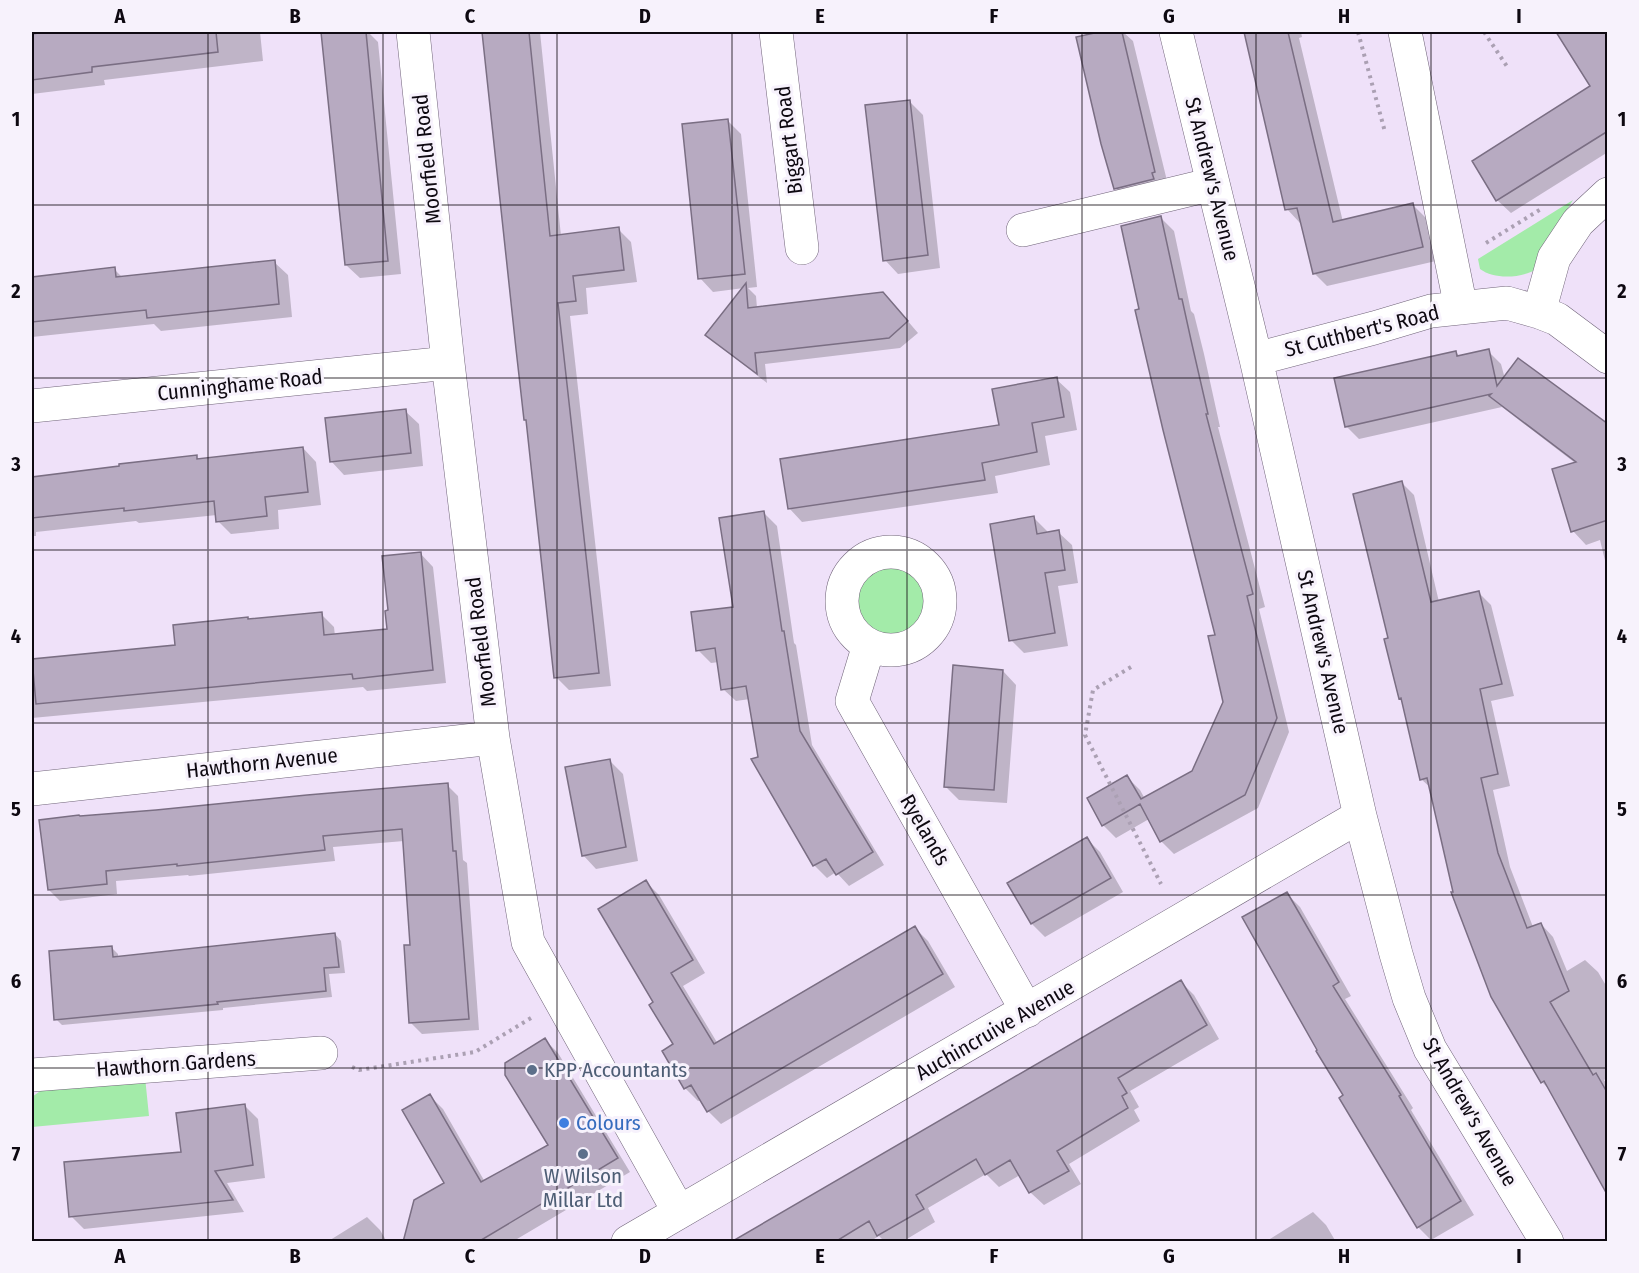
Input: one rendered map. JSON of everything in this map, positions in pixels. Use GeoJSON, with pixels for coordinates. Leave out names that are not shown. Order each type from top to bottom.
{"type":"FeatureCollection","features":[{"type":"Feature","properties":{"kind":"street","name":"Moorfield Road"},"geometry":{"type":"LineString","coordinates":[[413,32],[448,363],[493,738],[528,942],[679,1212]]}},
{"type":"Feature","properties":{"kind":"street","name":"Biggart Road"},"geometry":{"type":"LineString","coordinates":[[776,32],[802,248]]}},
{"type":"Feature","properties":{"kind":"street","name":"St Andrew's Avenue"},"geometry":{"type":"LineString","coordinates":[[1176,32],[1256,358],[1360,816],[1396,954],[1430,1050],[1547,1242]]}},
{"type":"Feature","properties":{"kind":"street"},"geometry":{"type":"LineString","coordinates":[[1405,32],[1461,308]]}},
{"type":"Feature","properties":{"kind":"street"},"geometry":{"type":"LineString","coordinates":[[1023,230],[1213,184]]}},
{"type":"Feature","properties":{"kind":"street"},"geometry":{"type":"LineString","coordinates":[[1539,312],[1554,258],[1578,222],[1608,194]]}},
{"type":"Feature","properties":{"kind":"street","name":"St Cuthbert's Road"},"geometry":{"type":"LineString","coordinates":[[1256,358],[1431,311],[1507,303],[1557,319],[1608,357]]}},
{"type":"Feature","properties":{"kind":"street","name":"Cunninghame Road"},"geometry":{"type":"LineString","coordinates":[[32,406],[448,363]]}},
{"type":"Feature","properties":{"kind":"street","name":"Ryelands"},"geometry":{"type":"LineString","coordinates":[[869,645],[852,701],[1027,1011]]}},
{"type":"Feature","properties":{"kind":"street","name":"Hawthorn Avenue"},"geometry":{"type":"LineString","coordinates":[[32,789],[493,738]]}},
{"type":"Feature","properties":{"kind":"street","name":"Auchincruive Avenue"},"geometry":{"type":"LineString","coordinates":[[628,1242],[1360,816]]}},
{"type":"Feature","properties":{"kind":"street","name":"Hawthorn Gardens"},"geometry":{"type":"LineString","coordinates":[[32,1075],[321,1053]]}},
{"type":"Feature","properties":{"kind":"path"},"geometry":{"type":"LineString","coordinates":[[1484,32],[1508,68]]}},
{"type":"Feature","properties":{"kind":"path"},"geometry":{"type":"LineString","coordinates":[[1452,263],[1549,204]]}},
{"type":"Feature","properties":{"kind":"path"},"geometry":{"type":"LineString","coordinates":[[1131,667],[1093,690],[1085,735],[1161,884]]}},
{"type":"Feature","properties":{"kind":"path"},"geometry":{"type":"LineString","coordinates":[[321,1053],[359,1070],[475,1052],[560,1001]]}},
{"type":"Feature","properties":{"kind":"green space"},"geometry":{"type":"Polygon","coordinates":[[[1573,200],[1554,230],[1537,269],[1523,274],[1500,276],[1480,269],[1478,259],[1573,200]]]}},
{"type":"Feature","properties":{"kind":"green space"},"geometry":{"type":"Polygon","coordinates":[[[891,565],[911,571],[921,581],[927,601],[921,621],[911,631],[891,637],[871,631],[861,621],[855,601],[861,581],[871,571],[891,565]]]}},
{"type":"Feature","properties":{"kind":"green space"},"geometry":{"type":"Polygon","coordinates":[[[145,1077],[149,1116],[32,1127],[32,1097],[43,1089],[145,1077]]]}},
{"type":"Feature","properties":{"kind":"building"},"geometry":{"type":"Polygon","coordinates":[[[45,32],[216,32],[218,52],[92,67],[92,72],[32,80],[32,34],[45,32]]]}},
{"type":"Feature","properties":{"kind":"building"},"geometry":{"type":"Polygon","coordinates":[[[321,32],[366,32],[388,261],[345,265],[321,32]]]}},
{"type":"Feature","properties":{"kind":"building"},"geometry":{"type":"Polygon","coordinates":[[[482,32],[529,32],[550,236],[619,227],[624,270],[573,276],[576,301],[558,303],[599,673],[554,678],[482,32]]]}},
{"type":"Feature","properties":{"kind":"building"},"geometry":{"type":"Polygon","coordinates":[[[1099,32],[1122,32],[1155,172],[1152,173],[1154,179],[1114,189],[1076,37],[1099,32]]]}},
{"type":"Feature","properties":{"kind":"building"},"geometry":{"type":"Polygon","coordinates":[[[1244,32],[1288,32],[1333,222],[1413,203],[1423,247],[1313,274],[1297,208],[1285,210],[1244,32]]]}},
{"type":"Feature","properties":{"kind":"building"},"geometry":{"type":"Polygon","coordinates":[[[1556,32],[1608,32],[1608,131],[1496,201],[1472,161],[1590,86],[1556,32]]]}},
{"type":"Feature","properties":{"kind":"building"},"geometry":{"type":"Polygon","coordinates":[[[910,100],[928,255],[883,261],[865,105],[910,100]]]}},
{"type":"Feature","properties":{"kind":"building"},"geometry":{"type":"Polygon","coordinates":[[[728,119],[745,274],[698,279],[682,124],[728,119]]]}},
{"type":"Feature","properties":{"kind":"building"},"geometry":{"type":"Polygon","coordinates":[[[1161,216],[1179,299],[1182,299],[1208,414],[1206,414],[1253,594],[1247,596],[1277,718],[1245,795],[1160,842],[1140,804],[1102,826],[1087,798],[1127,775],[1141,799],[1192,771],[1223,702],[1208,636],[1215,635],[1135,310],[1139,309],[1121,226],[1161,216]]]}},
{"type":"Feature","properties":{"kind":"building"},"geometry":{"type":"Polygon","coordinates":[[[275,260],[279,304],[147,318],[146,310],[32,322],[32,277],[115,267],[116,277],[275,260]]]}},
{"type":"Feature","properties":{"kind":"building"},"geometry":{"type":"Polygon","coordinates":[[[746,283],[748,308],[883,292],[908,321],[889,338],[755,353],[757,374],[705,335],[746,283]]]}},
{"type":"Feature","properties":{"kind":"building"},"geometry":{"type":"Polygon","coordinates":[[[1489,349],[1497,386],[1518,358],[1608,424],[1608,520],[1571,532],[1552,469],[1576,462],[1489,396],[1491,394],[1345,427],[1334,378],[1456,351],[1457,356],[1489,349]]]}},
{"type":"Feature","properties":{"kind":"building"},"geometry":{"type":"Polygon","coordinates":[[[1057,377],[1064,417],[1032,423],[1037,452],[982,463],[985,480],[788,509],[780,459],[999,425],[992,389],[1057,377]]]}},
{"type":"Feature","properties":{"kind":"building"},"geometry":{"type":"Polygon","coordinates":[[[406,409],[411,453],[330,462],[325,418],[406,409]]]}},
{"type":"Feature","properties":{"kind":"building"},"geometry":{"type":"Polygon","coordinates":[[[303,447],[308,492],[265,497],[267,516],[216,522],[214,501],[32,518],[32,477],[197,455],[197,459],[303,447]]]}},
{"type":"Feature","properties":{"kind":"building"},"geometry":{"type":"Polygon","coordinates":[[[1402,481],[1431,602],[1479,591],[1502,684],[1480,689],[1498,774],[1481,778],[1498,853],[1527,928],[1541,923],[1569,991],[1550,1002],[1593,1075],[1596,1073],[1608,1094],[1608,1196],[1544,1081],[1541,1083],[1491,997],[1451,892],[1453,892],[1427,778],[1420,780],[1401,698],[1399,699],[1384,639],[1388,638],[1353,494],[1402,481]]]}},
{"type":"Feature","properties":{"kind":"building"},"geometry":{"type":"Polygon","coordinates":[[[764,511],[800,731],[873,852],[836,875],[826,859],[813,866],[751,759],[758,757],[746,686],[721,690],[715,648],[696,651],[691,612],[733,607],[719,518],[764,511]]]}},
{"type":"Feature","properties":{"kind":"building"},"geometry":{"type":"Polygon","coordinates":[[[1034,516],[1037,534],[1059,530],[1065,570],[1045,573],[1055,633],[1009,641],[990,524],[1034,516]]]}},
{"type":"Feature","properties":{"kind":"building"},"geometry":{"type":"Polygon","coordinates":[[[421,552],[433,670],[353,679],[352,674],[36,704],[32,659],[175,645],[173,625],[322,612],[324,635],[387,629],[385,611],[388,610],[382,556],[421,552]]]}},
{"type":"Feature","properties":{"kind":"building"},"geometry":{"type":"Polygon","coordinates":[[[953,665],[1003,670],[994,790],[944,787],[953,665]]]}},
{"type":"Feature","properties":{"kind":"building"},"geometry":{"type":"Polygon","coordinates":[[[610,759],[626,847],[582,856],[565,767],[610,759]]]}},
{"type":"Feature","properties":{"kind":"building"},"geometry":{"type":"Polygon","coordinates":[[[448,783],[453,851],[456,851],[469,1019],[409,1023],[404,945],[410,945],[402,829],[323,836],[325,850],[106,871],[107,884],[48,890],[39,820],[448,783]]]}},
{"type":"Feature","properties":{"kind":"building"},"geometry":{"type":"Polygon","coordinates":[[[1087,837],[1111,878],[1031,924],[1007,883],[1087,837]]]}},
{"type":"Feature","properties":{"kind":"building"},"geometry":{"type":"Polygon","coordinates":[[[646,880],[693,960],[671,973],[714,1044],[915,926],[943,974],[707,1112],[691,1085],[684,1089],[662,1051],[673,1044],[649,1005],[653,1002],[598,909],[646,880]]]}},
{"type":"Feature","properties":{"kind":"building"},"geometry":{"type":"Polygon","coordinates":[[[1287,892],[1339,982],[1333,986],[1401,1095],[1399,1096],[1461,1201],[1417,1228],[1339,1098],[1343,1095],[1242,917],[1287,892]]]}},
{"type":"Feature","properties":{"kind":"building"},"geometry":{"type":"Polygon","coordinates":[[[335,933],[339,967],[324,968],[326,991],[54,1020],[49,951],[112,946],[113,957],[335,933]]]}},
{"type":"Feature","properties":{"kind":"building"},"geometry":{"type":"Polygon","coordinates":[[[1181,980],[1207,1025],[1118,1078],[1127,1093],[1122,1096],[1128,1108],[1057,1151],[1069,1171],[1029,1193],[1010,1160],[985,1175],[976,1159],[916,1195],[924,1209],[877,1236],[869,1221],[835,1242],[731,1242],[1181,980]]]}},
{"type":"Feature","properties":{"kind":"building"},"geometry":{"type":"Polygon","coordinates":[[[545,1038],[618,1158],[478,1242],[403,1242],[414,1200],[444,1183],[402,1110],[430,1094],[481,1182],[548,1145],[505,1075],[505,1063],[545,1038]]]}},
{"type":"Feature","properties":{"kind":"building"},"geometry":{"type":"Polygon","coordinates":[[[245,1104],[253,1165],[215,1171],[233,1200],[69,1217],[64,1162],[181,1152],[176,1113],[245,1104]]]}},
{"type":"Feature","properties":{"kind":"place","name":"KPP Accountants"},"geometry":{"type":"Point","coordinates":[532,1070]}},
{"type":"Feature","properties":{"kind":"place","name":"Colours"},"geometry":{"type":"Point","coordinates":[564,1123]}},
{"type":"Feature","properties":{"kind":"place","name":"W Wilson Millar Ltd"},"geometry":{"type":"Point","coordinates":[583,1154]}}]}
